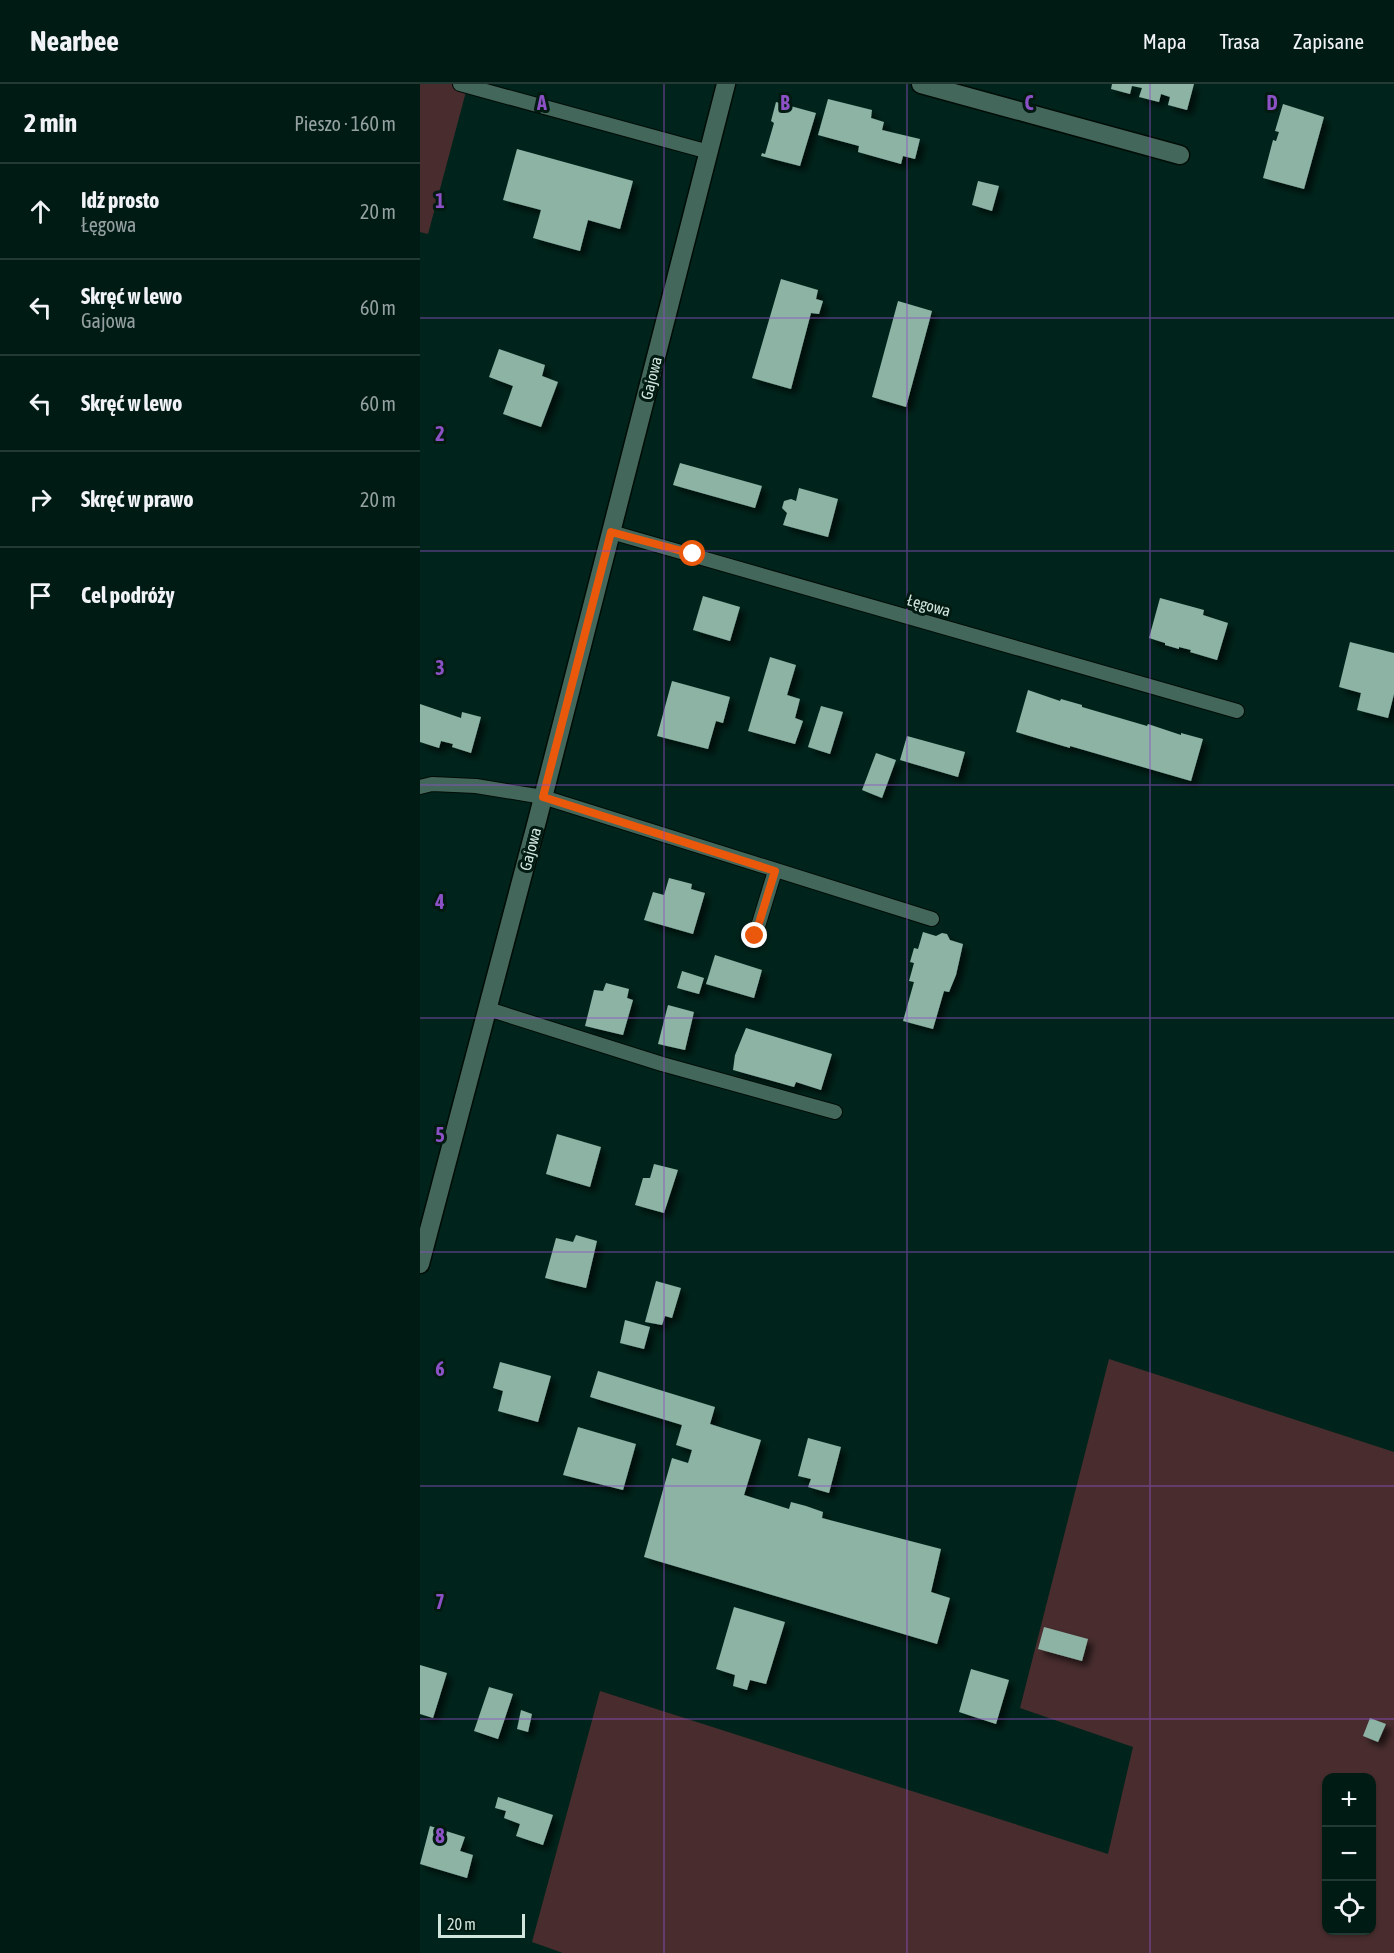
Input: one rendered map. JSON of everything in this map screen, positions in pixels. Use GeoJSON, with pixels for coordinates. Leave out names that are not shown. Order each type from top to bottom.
{"type":"FeatureCollection","features":[{"type":"Feature","properties":{"kind":"street","name":"Gajowa"},"geometry":{"type":"LineString","coordinates":[[420,1264],[543,797],[726,84]]}},
{"type":"Feature","properties":{"kind":"street"},"geometry":{"type":"LineString","coordinates":[[921,84],[1180,155]]}},
{"type":"Feature","properties":{"kind":"lane"},"geometry":{"type":"LineString","coordinates":[[460,84],[709,152]]}},
{"type":"Feature","properties":{"kind":"lane","name":"Łęgowa"},"geometry":{"type":"LineString","coordinates":[[611,532],[1237,711]]}},
{"type":"Feature","properties":{"kind":"lane"},"geometry":{"type":"LineString","coordinates":[[420,787],[432,784],[476,786],[543,797],[932,919]]}},
{"type":"Feature","properties":{"kind":"lane"},"geometry":{"type":"LineString","coordinates":[[755,936],[775,871]]}},
{"type":"Feature","properties":{"kind":"lane"},"geometry":{"type":"LineString","coordinates":[[488,1009],[662,1064],[835,1112]]}},
{"type":"Feature","properties":{"kind":"shaded area"},"geometry":{"type":"Polygon","coordinates":[[[420,84],[468,84],[428,234],[420,232],[420,84]]]}},
{"type":"Feature","properties":{"kind":"shaded area"},"geometry":{"type":"Polygon","coordinates":[[[1109,1359],[1394,1452],[1394,1953],[563,1953],[532,1942],[600,1691],[1108,1854],[1133,1747],[1020,1708],[1109,1359]]]}},
{"type":"Feature","properties":{"kind":"building"},"geometry":{"type":"Polygon","coordinates":[[[1112,84],[1194,84],[1187,110],[1168,105],[1170,97],[1161,94],[1159,102],[1139,97],[1142,88],[1132,86],[1130,94],[1111,89],[1112,84]]]}},
{"type":"Feature","properties":{"kind":"building"},"geometry":{"type":"Polygon","coordinates":[[[828,99],[872,110],[871,118],[884,122],[882,130],[920,139],[915,159],[903,156],[901,164],[858,152],[859,146],[818,135],[828,99]]]}},
{"type":"Feature","properties":{"kind":"building"},"geometry":{"type":"Polygon","coordinates":[[[776,102],[816,113],[800,166],[761,156],[762,153],[765,154],[774,123],[771,121],[776,102]]]}},
{"type":"Feature","properties":{"kind":"building"},"geometry":{"type":"Polygon","coordinates":[[[1283,104],[1324,117],[1304,189],[1263,178],[1273,140],[1276,141],[1279,132],[1275,131],[1283,104]]]}},
{"type":"Feature","properties":{"kind":"building"},"geometry":{"type":"Polygon","coordinates":[[[517,149],[633,181],[620,229],[588,220],[580,251],[533,238],[541,210],[503,200],[517,149]]]}},
{"type":"Feature","properties":{"kind":"building"},"geometry":{"type":"Polygon","coordinates":[[[978,181],[999,186],[992,211],[972,205],[978,181]]]}},
{"type":"Feature","properties":{"kind":"building"},"geometry":{"type":"Polygon","coordinates":[[[781,279],[818,290],[816,299],[823,301],[819,314],[811,313],[791,389],[752,378],[781,279]]]}},
{"type":"Feature","properties":{"kind":"building"},"geometry":{"type":"Polygon","coordinates":[[[898,301],[932,311],[906,407],[872,397],[898,301]]]}},
{"type":"Feature","properties":{"kind":"building"},"geometry":{"type":"Polygon","coordinates":[[[499,349],[545,365],[542,376],[558,382],[541,427],[503,414],[513,386],[489,377],[499,349]]]}},
{"type":"Feature","properties":{"kind":"building"},"geometry":{"type":"Polygon","coordinates":[[[680,463],[762,486],[755,508],[673,485],[680,463]]]}},
{"type":"Feature","properties":{"kind":"building"},"geometry":{"type":"Polygon","coordinates":[[[799,488],[838,499],[828,537],[783,525],[787,513],[782,508],[784,501],[791,499],[796,501],[799,488]]]}},
{"type":"Feature","properties":{"kind":"building"},"geometry":{"type":"Polygon","coordinates":[[[703,596],[740,607],[730,641],[693,630],[703,596]]]}},
{"type":"Feature","properties":{"kind":"building"},"geometry":{"type":"Polygon","coordinates":[[[1160,598],[1204,610],[1203,615],[1228,623],[1217,660],[1149,638],[1160,598]]]}},
{"type":"Feature","properties":{"kind":"building"},"geometry":{"type":"Polygon","coordinates":[[[1350,642],[1394,653],[1394,694],[1388,718],[1357,710],[1361,693],[1339,687],[1350,642]]]}},
{"type":"Feature","properties":{"kind":"building"},"geometry":{"type":"Polygon","coordinates":[[[770,657],[796,665],[787,695],[800,699],[795,718],[803,721],[795,744],[748,731],[770,657]]]}},
{"type":"Feature","properties":{"kind":"building"},"geometry":{"type":"Polygon","coordinates":[[[672,681],[730,697],[723,723],[716,721],[708,749],[657,736],[672,681]]]}},
{"type":"Feature","properties":{"kind":"building"},"geometry":{"type":"Polygon","coordinates":[[[1028,690],[1147,726],[1148,724],[1181,735],[1181,733],[1203,739],[1191,781],[1016,732],[1028,690]]]}},
{"type":"Feature","properties":{"kind":"building"},"geometry":{"type":"Polygon","coordinates":[[[420,704],[461,718],[462,712],[481,717],[471,753],[441,741],[439,748],[420,742],[420,704]]]}},
{"type":"Feature","properties":{"kind":"building"},"geometry":{"type":"Polygon","coordinates":[[[821,706],[843,712],[830,754],[808,747],[821,706]]]}},
{"type":"Feature","properties":{"kind":"building"},"geometry":{"type":"Polygon","coordinates":[[[907,736],[965,752],[958,777],[900,760],[907,736]]]}},
{"type":"Feature","properties":{"kind":"building"},"geometry":{"type":"Polygon","coordinates":[[[876,753],[896,760],[882,798],[862,790],[876,753]]]}},
{"type":"Feature","properties":{"kind":"building"},"geometry":{"type":"Polygon","coordinates":[[[669,878],[692,884],[691,889],[705,893],[693,934],[644,920],[653,892],[664,895],[669,878]]]}},
{"type":"Feature","properties":{"kind":"building"},"geometry":{"type":"Polygon","coordinates":[[[923,932],[936,936],[942,933],[947,934],[950,940],[963,944],[956,975],[949,992],[944,991],[933,1029],[903,1021],[914,982],[909,981],[914,963],[910,962],[914,948],[918,949],[923,932]]]}},
{"type":"Feature","properties":{"kind":"building"},"geometry":{"type":"Polygon","coordinates":[[[715,955],[762,970],[754,998],[706,984],[715,955]]]}},
{"type":"Feature","properties":{"kind":"building"},"geometry":{"type":"Polygon","coordinates":[[[682,971],[704,978],[699,994],[677,988],[682,971]]]}},
{"type":"Feature","properties":{"kind":"building"},"geometry":{"type":"Polygon","coordinates":[[[606,983],[629,989],[627,998],[633,1000],[623,1035],[585,1026],[594,990],[603,991],[606,983]]]}},
{"type":"Feature","properties":{"kind":"building"},"geometry":{"type":"Polygon","coordinates":[[[668,1005],[694,1012],[685,1050],[658,1044],[668,1005]]]}},
{"type":"Feature","properties":{"kind":"building"},"geometry":{"type":"Polygon","coordinates":[[[746,1028],[832,1054],[821,1090],[796,1082],[794,1087],[733,1070],[735,1055],[746,1028]]]}},
{"type":"Feature","properties":{"kind":"building"},"geometry":{"type":"Polygon","coordinates":[[[557,1134],[601,1147],[590,1187],[546,1174],[557,1134]]]}},
{"type":"Feature","properties":{"kind":"building"},"geometry":{"type":"Polygon","coordinates":[[[654,1164],[678,1170],[664,1213],[635,1205],[643,1178],[650,1178],[654,1164]]]}},
{"type":"Feature","properties":{"kind":"building"},"geometry":{"type":"Polygon","coordinates":[[[576,1235],[597,1241],[586,1288],[545,1278],[556,1238],[573,1242],[576,1235]]]}},
{"type":"Feature","properties":{"kind":"building"},"geometry":{"type":"Polygon","coordinates":[[[656,1281],[681,1288],[672,1318],[665,1316],[662,1325],[645,1322],[656,1281]]]}},
{"type":"Feature","properties":{"kind":"building"},"geometry":{"type":"Polygon","coordinates":[[[625,1320],[650,1327],[644,1349],[620,1343],[625,1320]]]}},
{"type":"Feature","properties":{"kind":"building"},"geometry":{"type":"Polygon","coordinates":[[[500,1362],[551,1376],[538,1422],[498,1411],[503,1391],[493,1388],[500,1362]]]}},
{"type":"Feature","properties":{"kind":"building"},"geometry":{"type":"Polygon","coordinates":[[[598,1371],[715,1407],[710,1424],[761,1440],[744,1495],[789,1509],[791,1502],[806,1506],[823,1512],[822,1518],[941,1549],[931,1592],[950,1598],[937,1644],[644,1557],[672,1458],[688,1463],[692,1450],[676,1445],[682,1425],[590,1397],[598,1371]]]}},
{"type":"Feature","properties":{"kind":"building"},"geometry":{"type":"Polygon","coordinates":[[[578,1427],[636,1444],[623,1490],[563,1475],[578,1427]]]}},
{"type":"Feature","properties":{"kind":"building"},"geometry":{"type":"Polygon","coordinates":[[[808,1438],[841,1447],[829,1493],[808,1487],[811,1479],[798,1476],[808,1438]]]}},
{"type":"Feature","properties":{"kind":"building"},"geometry":{"type":"Polygon","coordinates":[[[734,1607],[785,1622],[766,1684],[750,1680],[747,1690],[733,1686],[735,1675],[716,1669],[734,1607]]]}},
{"type":"Feature","properties":{"kind":"building"},"geometry":{"type":"Polygon","coordinates":[[[1044,1627],[1088,1639],[1082,1661],[1038,1649],[1044,1627]]]}},
{"type":"Feature","properties":{"kind":"building"},"geometry":{"type":"Polygon","coordinates":[[[420,1665],[447,1673],[433,1718],[420,1714],[420,1665]]]}},
{"type":"Feature","properties":{"kind":"building"},"geometry":{"type":"Polygon","coordinates":[[[971,1669],[1009,1680],[996,1724],[959,1712],[971,1669]]]}},
{"type":"Feature","properties":{"kind":"building"},"geometry":{"type":"Polygon","coordinates":[[[489,1687],[513,1694],[498,1739],[474,1731],[489,1687]]]}},
{"type":"Feature","properties":{"kind":"building"},"geometry":{"type":"Polygon","coordinates":[[[521,1710],[532,1714],[528,1732],[517,1729],[521,1710]]]}},
{"type":"Feature","properties":{"kind":"building"},"geometry":{"type":"Polygon","coordinates":[[[1370,1718],[1386,1724],[1378,1742],[1363,1736],[1370,1718]]]}},
{"type":"Feature","properties":{"kind":"building"},"geometry":{"type":"Polygon","coordinates":[[[498,1797],[553,1815],[543,1845],[516,1836],[520,1824],[504,1818],[506,1811],[495,1808],[498,1797]]]}},
{"type":"Feature","properties":{"kind":"building"},"geometry":{"type":"Polygon","coordinates":[[[430,1826],[465,1837],[460,1851],[473,1855],[467,1878],[420,1864],[430,1826]]]}},
{"type":"Feature","properties":{"kind":"route"},"geometry":{"type":"LineString","coordinates":[[693,554],[611,532],[543,797],[775,871],[755,936]]}}]}
